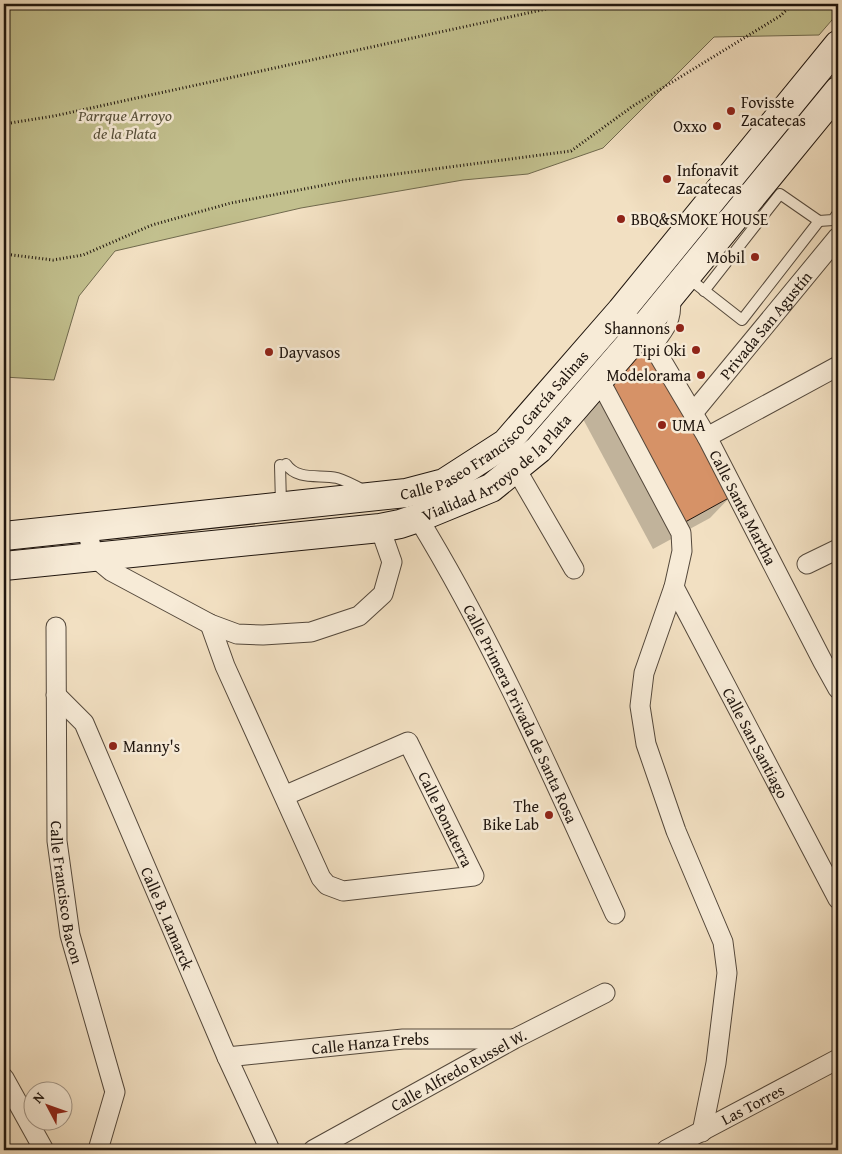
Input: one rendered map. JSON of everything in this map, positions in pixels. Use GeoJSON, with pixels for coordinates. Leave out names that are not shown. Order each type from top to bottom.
{"type":"FeatureCollection","features":[{"type":"Feature","properties":{"kind":"main road","name":"Calle Paseo Francisco García Salinas"},"geometry":{"type":"LineString","coordinates":[[4,536],[281,505],[375,497],[406,493],[444,483],[506,443],[621,311],[838,45]]}},
{"type":"Feature","properties":{"kind":"main road","name":"Vialidad Arroyo de la Plata"},"geometry":{"type":"LineString","coordinates":[[4,566],[380,528],[418,518],[491,488],[539,449],[600,381],[649,339],[688,286],[746,220],[836,99]]}},
{"type":"Feature","properties":{"kind":"main road"},"geometry":{"type":"LineString","coordinates":[[714,195],[746,220]]}},
{"type":"Feature","properties":{"kind":"street","name":"Privada San Agustín"},"geometry":{"type":"LineString","coordinates":[[693,413],[838,237]]}},
{"type":"Feature","properties":{"kind":"street","name":"Calle Santa Martha"},"geometry":{"type":"LineString","coordinates":[[621,311],[649,339],[707,437],[838,689]]}},
{"type":"Feature","properties":{"kind":"street"},"geometry":{"type":"LineString","coordinates":[[707,437],[838,366]]}},
{"type":"Feature","properties":{"kind":"street"},"geometry":{"type":"LineString","coordinates":[[600,381],[681,533],[682,551],[674,587],[644,673],[640,706],[646,744],[676,831],[723,942],[727,973],[716,1063],[702,1132]]}},
{"type":"Feature","properties":{"kind":"street"},"geometry":{"type":"LineString","coordinates":[[516,469],[574,569]]}},
{"type":"Feature","properties":{"kind":"street","name":"Calle Primera Privada de Santa Rosa"},"geometry":{"type":"LineString","coordinates":[[418,518],[447,565],[514,694],[615,914]]}},
{"type":"Feature","properties":{"kind":"street"},"geometry":{"type":"LineString","coordinates":[[86,528],[93,556],[111,571],[210,624],[237,634],[263,635],[311,632],[359,616],[383,594],[392,562],[380,528]]}},
{"type":"Feature","properties":{"kind":"street"},"geometry":{"type":"LineString","coordinates":[[807,564],[838,549]]}},
{"type":"Feature","properties":{"kind":"street","name":"Calle San Santiago"},"geometry":{"type":"LineString","coordinates":[[674,587],[838,899]]}},
{"type":"Feature","properties":{"kind":"street","name":"Calle Bonaterra"},"geometry":{"type":"LineString","coordinates":[[210,624],[225,666],[321,878],[327,885],[343,891],[474,876],[408,742],[284,796]]}},
{"type":"Feature","properties":{"kind":"street","name":"Calle Francisco Bacon"},"geometry":{"type":"LineString","coordinates":[[56,627],[57,840],[70,935],[115,1092],[98,1150]]}},
{"type":"Feature","properties":{"kind":"street","name":"Calle B. Lamarck"},"geometry":{"type":"LineString","coordinates":[[56,695],[84,723],[227,1057],[270,1150]]}},
{"type":"Feature","properties":{"kind":"street","name":"Calle Alfredo Russel W."},"geometry":{"type":"LineString","coordinates":[[313,1150],[514,1039],[605,993]]}},
{"type":"Feature","properties":{"kind":"street","name":"Calle Hanza Frebs"},"geometry":{"type":"LineString","coordinates":[[227,1057],[403,1039],[514,1039]]}},
{"type":"Feature","properties":{"kind":"street","name":"Las Torres"},"geometry":{"type":"LineString","coordinates":[[666,1150],[838,1059]]}},
{"type":"Feature","properties":{"kind":"street"},"geometry":{"type":"LineString","coordinates":[[4,1078],[44,1150]]}},
{"type":"Feature","properties":{"kind":"lane"},"geometry":{"type":"LineString","coordinates":[[746,220],[780,194],[819,221],[833,220],[838,213]]}},
{"type":"Feature","properties":{"kind":"lane"},"geometry":{"type":"LineString","coordinates":[[688,286],[742,320],[819,221]]}},
{"type":"Feature","properties":{"kind":"lane"},"geometry":{"type":"LineString","coordinates":[[281,505],[283,464],[298,474],[336,478],[353,484],[375,497]]}},
{"type":"Feature","properties":{"kind":"path"},"geometry":{"type":"LineString","coordinates":[[4,124],[54,116],[569,4]]}},
{"type":"Feature","properties":{"kind":"path"},"geometry":{"type":"LineString","coordinates":[[4,254],[53,260],[83,255],[152,225],[230,202],[351,180],[571,151],[633,106],[780,16],[792,4]]}},
{"type":"Feature","properties":{"kind":"green space","name":"Parrque Arroyo de la Plata"},"geometry":{"type":"Polygon","coordinates":[[[4,4],[838,4],[838,13],[819,35],[714,37],[603,148],[528,174],[463,180],[301,208],[115,251],[79,296],[54,380],[4,377],[4,4]]]}},
{"type":"Feature","properties":{"kind":"building","name":"UMA"},"geometry":{"type":"Polygon","coordinates":[[[643,329],[736,494],[678,526],[600,381],[643,329]]]}},
{"type":"Feature","properties":{"kind":"place","name":"Fovisste Zacatecas"},"geometry":{"type":"Point","coordinates":[731,111]}},
{"type":"Feature","properties":{"kind":"place","name":"Oxxo"},"geometry":{"type":"Point","coordinates":[717,126]}},
{"type":"Feature","properties":{"kind":"place","name":"Infonavit Zacatecas"},"geometry":{"type":"Point","coordinates":[667,179]}},
{"type":"Feature","properties":{"kind":"place","name":"BBQ&SMOKE HOUSE"},"geometry":{"type":"Point","coordinates":[621,219]}},
{"type":"Feature","properties":{"kind":"place","name":"Mobil"},"geometry":{"type":"Point","coordinates":[755,257]}},
{"type":"Feature","properties":{"kind":"place","name":"Shannons"},"geometry":{"type":"Point","coordinates":[680,328]}},
{"type":"Feature","properties":{"kind":"place","name":"Tipi Oki"},"geometry":{"type":"Point","coordinates":[696,350]}},
{"type":"Feature","properties":{"kind":"place","name":"Dayvasos"},"geometry":{"type":"Point","coordinates":[269,352]}},
{"type":"Feature","properties":{"kind":"place","name":"Modelorama"},"geometry":{"type":"Point","coordinates":[701,375]}},
{"type":"Feature","properties":{"kind":"place","name":"UMA"},"geometry":{"type":"Point","coordinates":[662,425]}},
{"type":"Feature","properties":{"kind":"place","name":"Manny's"},"geometry":{"type":"Point","coordinates":[113,746]}},
{"type":"Feature","properties":{"kind":"place","name":"The Bike Lab"},"geometry":{"type":"Point","coordinates":[549,815]}}]}
